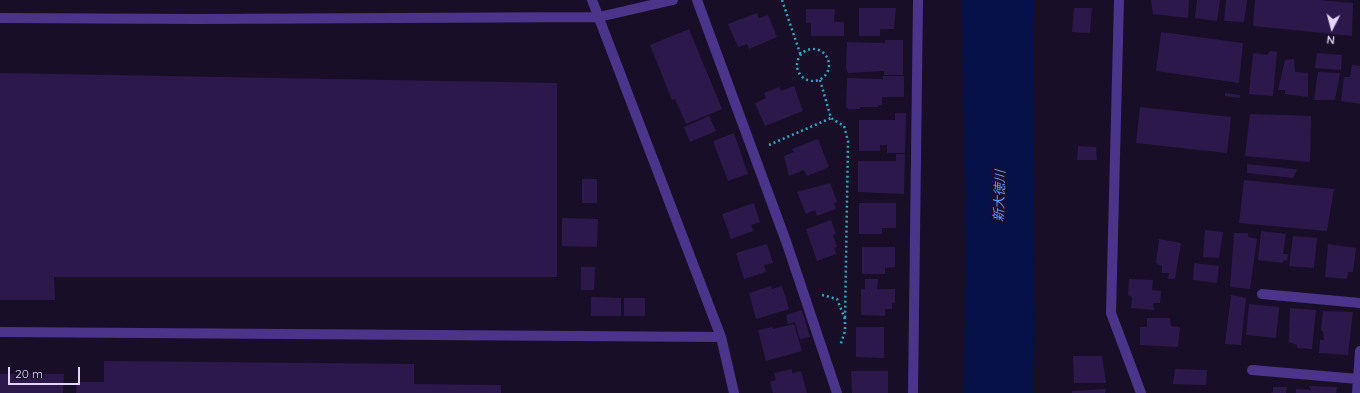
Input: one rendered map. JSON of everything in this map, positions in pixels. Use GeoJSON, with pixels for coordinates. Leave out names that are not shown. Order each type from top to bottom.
{"type":"FeatureCollection","features":[{"type":"Feature","properties":{"kind":"street"},"geometry":{"type":"LineString","coordinates":[[592,0],[721,337],[734,393]]}},
{"type":"Feature","properties":{"kind":"street"},"geometry":{"type":"LineString","coordinates":[[0,18],[206,19],[599,17],[673,0]]}},
{"type":"Feature","properties":{"kind":"street"},"geometry":{"type":"LineString","coordinates":[[697,0],[803,291],[837,393]]}},
{"type":"Feature","properties":{"kind":"street"},"geometry":{"type":"LineString","coordinates":[[913,393],[918,0]]}},
{"type":"Feature","properties":{"kind":"street"},"geometry":{"type":"LineString","coordinates":[[1119,0],[1111,313],[1141,393]]}},
{"type":"Feature","properties":{"kind":"street"},"geometry":{"type":"LineString","coordinates":[[1262,294],[1360,303]]}},
{"type":"Feature","properties":{"kind":"street"},"geometry":{"type":"LineString","coordinates":[[0,332],[721,337]]}},
{"type":"Feature","properties":{"kind":"street"},"geometry":{"type":"LineString","coordinates":[[1358,393],[1360,351]]}},
{"type":"Feature","properties":{"kind":"street"},"geometry":{"type":"LineString","coordinates":[[1252,370],[1358,379]]}},
{"type":"Feature","properties":{"kind":"path"},"geometry":{"type":"LineString","coordinates":[[782,0],[801,56]]}},
{"type":"Feature","properties":{"kind":"path"},"geometry":{"type":"LineString","coordinates":[[814,50],[824,54],[827,57],[829,68],[824,77],[820,80],[810,81],[801,76],[798,66],[801,56],[805,52],[814,50]]}},
{"type":"Feature","properties":{"kind":"path"},"geometry":{"type":"LineString","coordinates":[[820,80],[831,118],[844,126],[848,140],[845,331],[839,348],[828,364]]}},
{"type":"Feature","properties":{"kind":"path"},"geometry":{"type":"LineString","coordinates":[[753,152],[831,118]]}},
{"type":"Feature","properties":{"kind":"path"},"geometry":{"type":"LineString","coordinates":[[803,291],[837,299],[845,319]]}},
{"type":"Feature","properties":{"kind":"water","name":"新大徳川"},"geometry":{"type":"Polygon","coordinates":[[[962,0],[1033,0],[1034,393],[964,393],[966,259],[962,0]]]}},
{"type":"Feature","properties":{"kind":"building"},"geometry":{"type":"Polygon","coordinates":[[[1151,0],[1189,0],[1188,18],[1153,14],[1151,0]]]}},
{"type":"Feature","properties":{"kind":"building"},"geometry":{"type":"Polygon","coordinates":[[[1197,0],[1220,0],[1217,21],[1195,18],[1197,0]]]}},
{"type":"Feature","properties":{"kind":"building"},"geometry":{"type":"Polygon","coordinates":[[[1226,0],[1247,0],[1244,22],[1224,21],[1226,0]]]}},
{"type":"Feature","properties":{"kind":"building"},"geometry":{"type":"Polygon","coordinates":[[[1255,0],[1318,0],[1353,3],[1352,36],[1253,26],[1255,0]]]}},
{"type":"Feature","properties":{"kind":"building"},"geometry":{"type":"Polygon","coordinates":[[[859,8],[896,8],[894,29],[880,29],[880,36],[859,36],[859,8]]]}},
{"type":"Feature","properties":{"kind":"building"},"geometry":{"type":"Polygon","coordinates":[[[1074,8],[1092,8],[1090,33],[1072,32],[1074,8]]]}},
{"type":"Feature","properties":{"kind":"building"},"geometry":{"type":"Polygon","coordinates":[[[806,9],[835,9],[834,22],[844,22],[844,36],[811,36],[811,23],[806,23],[806,9]]]}},
{"type":"Feature","properties":{"kind":"building"},"geometry":{"type":"Polygon","coordinates":[[[757,13],[759,18],[768,15],[777,37],[749,49],[747,44],[738,47],[728,24],[757,13]]]}},
{"type":"Feature","properties":{"kind":"building"},"geometry":{"type":"Polygon","coordinates":[[[689,29],[722,109],[686,124],[675,99],[672,100],[650,45],[689,29]]]}},
{"type":"Feature","properties":{"kind":"building"},"geometry":{"type":"Polygon","coordinates":[[[1161,32],[1243,43],[1239,83],[1156,71],[1161,32]]]}},
{"type":"Feature","properties":{"kind":"building"},"geometry":{"type":"Polygon","coordinates":[[[885,40],[903,40],[903,75],[884,75],[884,71],[848,73],[846,68],[847,42],[885,43],[885,40]]]}},
{"type":"Feature","properties":{"kind":"building"},"geometry":{"type":"Polygon","coordinates":[[[1270,51],[1277,52],[1273,96],[1249,94],[1253,53],[1267,55],[1270,51]]]}},
{"type":"Feature","properties":{"kind":"building"},"geometry":{"type":"Polygon","coordinates":[[[1317,53],[1342,55],[1341,70],[1315,68],[1317,53]]]}},
{"type":"Feature","properties":{"kind":"building"},"geometry":{"type":"Polygon","coordinates":[[[1294,59],[1295,72],[1308,73],[1308,97],[1285,94],[1285,90],[1278,90],[1285,60],[1294,59]]]}},
{"type":"Feature","properties":{"kind":"building"},"geometry":{"type":"Polygon","coordinates":[[[1352,65],[1360,66],[1360,104],[1341,101],[1344,77],[1350,77],[1352,65]]]}},
{"type":"Feature","properties":{"kind":"building"},"geometry":{"type":"Polygon","coordinates":[[[1318,72],[1340,73],[1335,100],[1314,100],[1318,72]]]}},
{"type":"Feature","properties":{"kind":"building"},"geometry":{"type":"Polygon","coordinates":[[[0,73],[557,83],[557,277],[54,277],[55,300],[0,300],[0,73]]]}},
{"type":"Feature","properties":{"kind":"building"},"geometry":{"type":"Polygon","coordinates":[[[883,76],[904,76],[904,97],[882,97],[882,105],[878,105],[878,107],[848,109],[846,107],[847,78],[883,79],[883,76]]]}},
{"type":"Feature","properties":{"kind":"building"},"geometry":{"type":"Polygon","coordinates":[[[794,86],[803,111],[765,126],[755,103],[766,98],[764,93],[779,87],[781,91],[794,86]]]}},
{"type":"Feature","properties":{"kind":"building"},"geometry":{"type":"Polygon","coordinates":[[[1225,93],[1240,95],[1240,98],[1225,96],[1225,93]]]}},
{"type":"Feature","properties":{"kind":"building"},"geometry":{"type":"Polygon","coordinates":[[[1140,107],[1231,117],[1227,153],[1136,143],[1140,107]]]}},
{"type":"Feature","properties":{"kind":"building"},"geometry":{"type":"Polygon","coordinates":[[[895,113],[906,113],[905,153],[887,153],[887,145],[880,145],[880,151],[859,151],[859,120],[895,120],[895,113]]]}},
{"type":"Feature","properties":{"kind":"building"},"geometry":{"type":"Polygon","coordinates":[[[1250,114],[1311,116],[1310,162],[1245,156],[1250,114]]]}},
{"type":"Feature","properties":{"kind":"building"},"geometry":{"type":"Polygon","coordinates":[[[709,116],[716,131],[690,142],[684,127],[709,116]]]}},
{"type":"Feature","properties":{"kind":"building"},"geometry":{"type":"Polygon","coordinates":[[[734,133],[748,174],[728,181],[713,141],[734,133]]]}},
{"type":"Feature","properties":{"kind":"building"},"geometry":{"type":"Polygon","coordinates":[[[818,139],[829,167],[807,176],[804,170],[789,176],[784,156],[794,152],[792,149],[818,139]]]}},
{"type":"Feature","properties":{"kind":"building"},"geometry":{"type":"Polygon","coordinates":[[[1078,146],[1096,147],[1097,160],[1077,160],[1078,146]]]}},
{"type":"Feature","properties":{"kind":"building"},"geometry":{"type":"Polygon","coordinates":[[[896,154],[905,154],[904,194],[858,192],[858,161],[896,161],[896,154]]]}},
{"type":"Feature","properties":{"kind":"building"},"geometry":{"type":"Polygon","coordinates":[[[1247,164],[1297,170],[1293,178],[1247,173],[1247,164]]]}},
{"type":"Feature","properties":{"kind":"building"},"geometry":{"type":"Polygon","coordinates":[[[582,179],[597,179],[597,203],[582,203],[582,179]]]}},
{"type":"Feature","properties":{"kind":"building"},"geometry":{"type":"Polygon","coordinates":[[[1244,180],[1334,189],[1327,231],[1239,223],[1244,180]]]}},
{"type":"Feature","properties":{"kind":"building"},"geometry":{"type":"Polygon","coordinates":[[[830,183],[837,202],[834,203],[836,209],[817,216],[815,210],[806,214],[797,192],[830,183]]]}},
{"type":"Feature","properties":{"kind":"building"},"geometry":{"type":"Polygon","coordinates":[[[754,203],[760,222],[751,225],[753,231],[731,239],[722,214],[754,203]]]}},
{"type":"Feature","properties":{"kind":"building"},"geometry":{"type":"Polygon","coordinates":[[[859,203],[896,203],[896,228],[882,228],[882,234],[859,234],[859,203]]]}},
{"type":"Feature","properties":{"kind":"building"},"geometry":{"type":"Polygon","coordinates":[[[562,218],[598,219],[597,247],[562,246],[562,218]]]}},
{"type":"Feature","properties":{"kind":"building"},"geometry":{"type":"Polygon","coordinates":[[[831,220],[836,234],[833,235],[837,247],[834,248],[836,254],[817,261],[806,229],[831,220]]]}},
{"type":"Feature","properties":{"kind":"building"},"geometry":{"type":"Polygon","coordinates":[[[1205,230],[1223,232],[1219,258],[1203,257],[1205,230]]]}},
{"type":"Feature","properties":{"kind":"building"},"geometry":{"type":"Polygon","coordinates":[[[1261,231],[1286,234],[1283,254],[1288,254],[1287,261],[1283,260],[1283,263],[1258,260],[1261,231]]]}},
{"type":"Feature","properties":{"kind":"building"},"geometry":{"type":"Polygon","coordinates":[[[1234,233],[1248,233],[1248,237],[1257,239],[1250,289],[1230,287],[1234,233]]]}},
{"type":"Feature","properties":{"kind":"building"},"geometry":{"type":"Polygon","coordinates":[[[1293,236],[1317,238],[1314,268],[1289,266],[1293,236]]]}},
{"type":"Feature","properties":{"kind":"building"},"geometry":{"type":"Polygon","coordinates":[[[1159,239],[1181,243],[1175,279],[1168,279],[1169,273],[1162,273],[1162,266],[1156,263],[1159,239]]]}},
{"type":"Feature","properties":{"kind":"building"},"geometry":{"type":"Polygon","coordinates":[[[767,244],[773,263],[764,265],[766,272],[744,279],[736,253],[767,244]]]}},
{"type":"Feature","properties":{"kind":"building"},"geometry":{"type":"Polygon","coordinates":[[[1328,244],[1356,248],[1353,272],[1348,272],[1347,279],[1325,277],[1328,244]]]}},
{"type":"Feature","properties":{"kind":"building"},"geometry":{"type":"Polygon","coordinates":[[[862,247],[895,247],[895,267],[885,268],[885,274],[862,274],[862,247]]]}},
{"type":"Feature","properties":{"kind":"building"},"geometry":{"type":"Polygon","coordinates":[[[1194,263],[1219,266],[1217,283],[1193,280],[1194,263]]]}},
{"type":"Feature","properties":{"kind":"building"},"geometry":{"type":"Polygon","coordinates":[[[581,267],[595,267],[594,290],[581,290],[581,267]]]}},
{"type":"Feature","properties":{"kind":"building"},"geometry":{"type":"Polygon","coordinates":[[[865,279],[878,279],[877,289],[895,289],[895,303],[892,303],[892,309],[885,309],[885,316],[861,315],[861,289],[865,289],[865,279]]]}},
{"type":"Feature","properties":{"kind":"building"},"geometry":{"type":"Polygon","coordinates":[[[1129,279],[1153,280],[1152,290],[1161,291],[1160,303],[1153,303],[1154,310],[1131,308],[1132,297],[1128,295],[1129,279]]]}},
{"type":"Feature","properties":{"kind":"building"},"geometry":{"type":"Polygon","coordinates":[[[771,286],[772,289],[782,286],[789,309],[756,319],[749,293],[771,286]]]}},
{"type":"Feature","properties":{"kind":"building"},"geometry":{"type":"Polygon","coordinates":[[[1231,295],[1246,298],[1241,345],[1225,344],[1231,295]]]}},
{"type":"Feature","properties":{"kind":"building"},"geometry":{"type":"Polygon","coordinates":[[[591,297],[621,298],[621,316],[591,316],[591,297]]]}},
{"type":"Feature","properties":{"kind":"building"},"geometry":{"type":"Polygon","coordinates":[[[624,298],[645,298],[645,316],[624,316],[624,298]]]}},
{"type":"Feature","properties":{"kind":"building"},"geometry":{"type":"Polygon","coordinates":[[[1249,304],[1279,307],[1276,338],[1246,335],[1249,304]]]}},
{"type":"Feature","properties":{"kind":"building"},"geometry":{"type":"Polygon","coordinates":[[[1290,308],[1316,310],[1312,349],[1297,348],[1297,345],[1289,342],[1290,308]]]}},
{"type":"Feature","properties":{"kind":"building"},"geometry":{"type":"Polygon","coordinates":[[[802,310],[810,337],[800,339],[795,322],[788,324],[786,315],[802,310]]]}},
{"type":"Feature","properties":{"kind":"building"},"geometry":{"type":"Polygon","coordinates":[[[1323,311],[1353,312],[1348,355],[1319,353],[1320,340],[1324,340],[1323,332],[1321,330],[1323,311]]]}},
{"type":"Feature","properties":{"kind":"building"},"geometry":{"type":"Polygon","coordinates":[[[1147,318],[1170,318],[1171,326],[1180,327],[1178,347],[1140,345],[1140,327],[1147,327],[1147,318]]]}},
{"type":"Feature","properties":{"kind":"building"},"geometry":{"type":"Polygon","coordinates":[[[794,324],[802,351],[766,361],[758,330],[772,327],[773,329],[794,324]]]}},
{"type":"Feature","properties":{"kind":"building"},"geometry":{"type":"Polygon","coordinates":[[[856,327],[884,327],[884,358],[856,357],[856,327]]]}},
{"type":"Feature","properties":{"kind":"building"},"geometry":{"type":"Polygon","coordinates":[[[1073,356],[1102,356],[1106,383],[1074,383],[1073,356]]]}},
{"type":"Feature","properties":{"kind":"building"},"geometry":{"type":"Polygon","coordinates":[[[104,361],[414,364],[414,384],[501,385],[501,393],[76,393],[77,382],[104,382],[104,361]]]}},
{"type":"Feature","properties":{"kind":"building"},"geometry":{"type":"Polygon","coordinates":[[[792,369],[792,373],[801,371],[807,393],[773,393],[770,382],[776,380],[774,373],[792,369]]]}},
{"type":"Feature","properties":{"kind":"building"},"geometry":{"type":"Polygon","coordinates":[[[1175,369],[1207,370],[1206,385],[1173,384],[1175,369]]]}},
{"type":"Feature","properties":{"kind":"building"},"geometry":{"type":"Polygon","coordinates":[[[851,371],[888,371],[888,393],[852,393],[851,371]]]}},
{"type":"Feature","properties":{"kind":"building"},"geometry":{"type":"Polygon","coordinates":[[[0,374],[64,374],[63,393],[0,393],[0,374]]]}},
{"type":"Feature","properties":{"kind":"building"},"geometry":{"type":"Polygon","coordinates":[[[1309,386],[1337,387],[1336,393],[1296,393],[1296,389],[1311,390],[1309,386]]]}},
{"type":"Feature","properties":{"kind":"building"},"geometry":{"type":"Polygon","coordinates":[[[1273,387],[1287,387],[1286,393],[1270,393],[1273,392],[1273,387]]]}},
{"type":"Feature","properties":{"kind":"building"},"geometry":{"type":"Polygon","coordinates":[[[1106,389],[1105,393],[1072,393],[1072,391],[1106,389]]]}}]}
